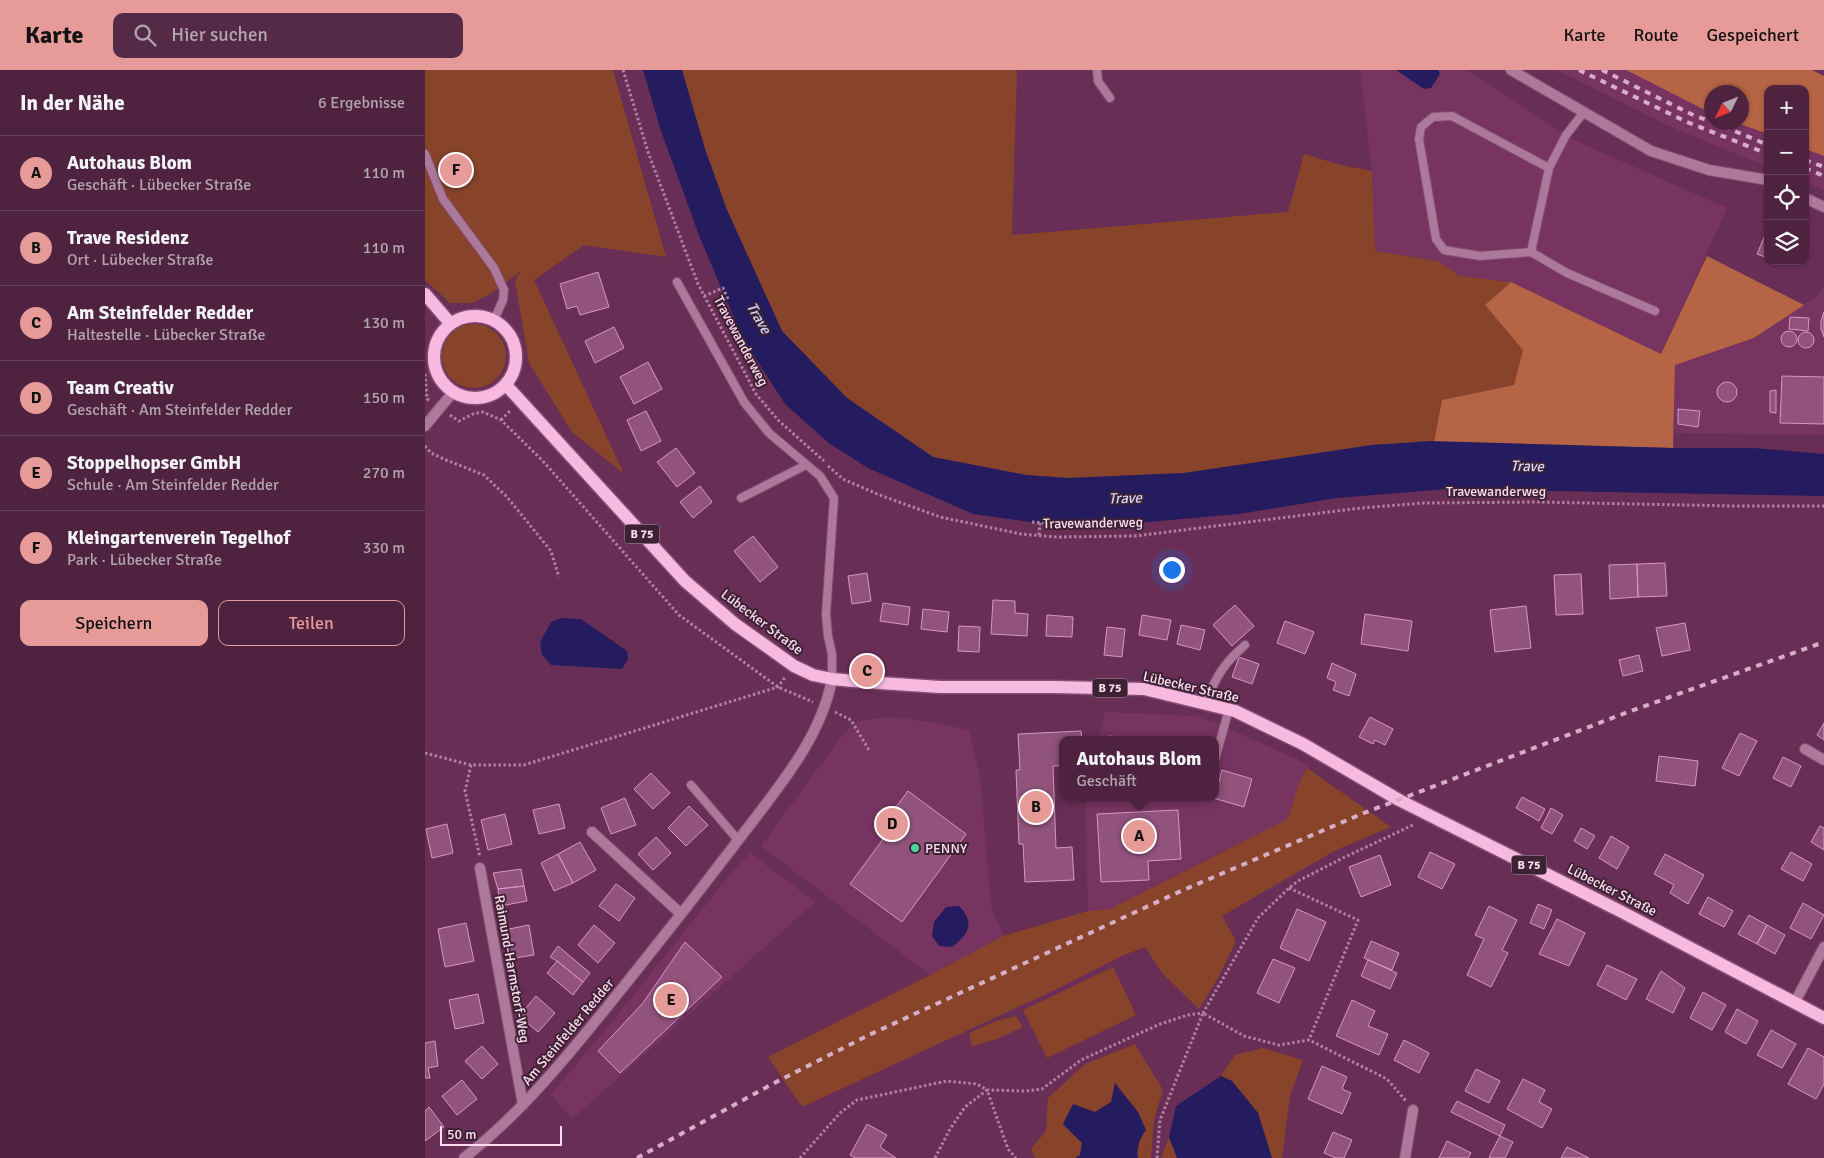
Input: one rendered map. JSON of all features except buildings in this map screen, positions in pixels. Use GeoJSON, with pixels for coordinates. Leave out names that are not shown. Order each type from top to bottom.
{"type":"FeatureCollection","features":[{"type":"Feature","properties":{"kind":"main road"},"geometry":{"type":"LineString","coordinates":[[425,294],[451,323]]}},
{"type":"Feature","properties":{"kind":"main road"},"geometry":{"type":"LineString","coordinates":[[473,316],[494,320],[510,335],[516,351],[514,372],[506,385],[494,394],[481,398],[463,397],[453,392],[439,378],[433,358],[436,342],[441,333],[451,323],[462,318],[473,316]]}},
{"type":"Feature","properties":{"kind":"main road","name":"Lübecker Straße"},"geometry":{"type":"LineString","coordinates":[[506,385],[685,581],[735,624],[793,666],[813,675],[832,679],[940,687],[1143,689],[1235,711],[1303,744],[1431,817],[1622,912],[1824,1018]]}},
{"type":"Feature","properties":{"kind":"street"},"geometry":{"type":"LineString","coordinates":[[1511,70],[1651,151],[1709,170],[1764,179]]}},
{"type":"Feature","properties":{"kind":"street"},"geometry":{"type":"LineString","coordinates":[[1809,200],[1824,208]]}},
{"type":"Feature","properties":{"kind":"street"},"geometry":{"type":"LineString","coordinates":[[425,426],[453,392]]}},
{"type":"Feature","properties":{"kind":"street","name":"Am Steinfelder Redder"},"geometry":{"type":"LineString","coordinates":[[464,1158],[523,1105],[559,1066],[620,992],[739,840],[793,767],[811,737],[825,707],[832,679]]}},
{"type":"Feature","properties":{"kind":"street"},"geometry":{"type":"LineString","coordinates":[[1805,749],[1824,760]]}},
{"type":"Feature","properties":{"kind":"street"},"geometry":{"type":"LineString","coordinates":[[592,832],[681,914]]}},
{"type":"Feature","properties":{"kind":"street","name":"Raimund-Harmstorf-Weg"},"geometry":{"type":"LineString","coordinates":[[480,868],[523,1105]]}},
{"type":"Feature","properties":{"kind":"street"},"geometry":{"type":"LineString","coordinates":[[1795,1002],[1824,947]]}},
{"type":"Feature","properties":{"kind":"street"},"geometry":{"type":"LineString","coordinates":[[1405,1158],[1413,1110]]}},
{"type":"Feature","properties":{"kind":"lane"},"geometry":{"type":"LineString","coordinates":[[1097,70],[1098,82],[1110,98]]}},
{"type":"Feature","properties":{"kind":"lane"},"geometry":{"type":"LineString","coordinates":[[1531,252],[1549,168],[1566,134],[1584,112]]}},
{"type":"Feature","properties":{"kind":"lane"},"geometry":{"type":"LineString","coordinates":[[1549,168],[1452,116],[1433,117],[1421,127],[1419,138],[1435,239],[1445,250],[1480,256],[1531,252],[1567,273],[1655,311]]}},
{"type":"Feature","properties":{"kind":"lane"},"geometry":{"type":"LineString","coordinates":[[425,154],[443,199],[494,268],[504,290],[503,300],[494,320]]}},
{"type":"Feature","properties":{"kind":"lane"},"geometry":{"type":"LineString","coordinates":[[425,181],[435,180]]}},
{"type":"Feature","properties":{"kind":"lane"},"geometry":{"type":"LineString","coordinates":[[677,282],[744,402],[769,433],[820,476],[834,498],[825,614],[827,636],[832,654],[832,679]]}},
{"type":"Feature","properties":{"kind":"lane"},"geometry":{"type":"LineString","coordinates":[[741,498],[806,465]]}},
{"type":"Feature","properties":{"kind":"lane"},"geometry":{"type":"LineString","coordinates":[[1205,704],[1214,680],[1228,660],[1245,644]]}},
{"type":"Feature","properties":{"kind":"lane"},"geometry":{"type":"LineString","coordinates":[[1219,746],[1229,710]]}},
{"type":"Feature","properties":{"kind":"lane"},"geometry":{"type":"LineString","coordinates":[[691,785],[739,840]]}},
{"type":"Feature","properties":{"kind":"path","name":"Travewanderweg"},"geometry":{"type":"LineString","coordinates":[[623,70],[648,152],[698,284],[755,394],[778,420],[843,479],[877,494],[940,517],[1021,534],[1056,537],[1135,536],[1361,508],[1424,503],[1537,502],[1824,506]]}},
{"type":"Feature","properties":{"kind":"path"},"geometry":{"type":"LineString","coordinates":[[704,296],[723,288],[729,301]]}},
{"type":"Feature","properties":{"kind":"path"},"geometry":{"type":"LineString","coordinates":[[425,374],[427,399],[459,421],[473,414],[483,412],[501,420],[542,460],[679,615],[778,687],[851,720],[869,750]]}},
{"type":"Feature","properties":{"kind":"path"},"geometry":{"type":"LineString","coordinates":[[425,446],[431,453],[484,474],[507,497],[551,551],[559,577]]}},
{"type":"Feature","properties":{"kind":"path"},"geometry":{"type":"LineString","coordinates":[[1032,522],[1047,523]]}},
{"type":"Feature","properties":{"kind":"path"},"geometry":{"type":"LineString","coordinates":[[1039,535],[1040,522]]}},
{"type":"Feature","properties":{"kind":"path"},"geometry":{"type":"LineString","coordinates":[[425,753],[471,765],[524,765],[778,687],[793,666]]}},
{"type":"Feature","properties":{"kind":"path"},"geometry":{"type":"LineString","coordinates":[[471,765],[465,792],[480,853],[480,868]]}},
{"type":"Feature","properties":{"kind":"path"},"geometry":{"type":"LineString","coordinates":[[1157,1158],[1160,1120],[1203,1013],[1259,918],[1297,881],[1431,817]]}},
{"type":"Feature","properties":{"kind":"path"},"geometry":{"type":"LineString","coordinates":[[1289,888],[1358,920],[1309,1040]]}},
{"type":"Feature","properties":{"kind":"path"},"geometry":{"type":"LineString","coordinates":[[800,1158],[840,1113],[857,1100],[947,1081],[977,1084],[987,1090],[1026,1091],[1042,1089],[1081,1060],[1160,1024],[1188,1015],[1203,1013],[1244,1036],[1279,1045],[1309,1040],[1387,1079],[1413,1110]]}},
{"type":"Feature","properties":{"kind":"path"},"geometry":{"type":"LineString","coordinates":[[935,1158],[950,1129],[965,1108],[987,1090]]}},
{"type":"Feature","properties":{"kind":"path"},"geometry":{"type":"LineString","coordinates":[[987,1090],[1008,1149],[1016,1158]]}},
{"type":"Feature","properties":{"kind":"shaded area"},"geometry":{"type":"Polygon","coordinates":[[[425,70],[613,70],[666,257],[584,245],[534,280],[624,474],[572,432],[529,363],[515,281],[521,271],[492,293],[472,303],[450,303],[425,280],[425,70]]]}},
{"type":"Feature","properties":{"kind":"shaded area"},"geometry":{"type":"Polygon","coordinates":[[[682,70],[1017,70],[1012,235],[1288,212],[1304,154],[1341,165],[1372,171],[1375,251],[1438,261],[1460,276],[1511,282],[1485,305],[1524,350],[1514,385],[1442,400],[1434,442],[1372,445],[1184,473],[1069,478],[1026,475],[933,457],[847,398],[782,331],[727,210],[705,149],[682,70]]]}},
{"type":"Feature","properties":{"kind":"shaded area"},"geometry":{"type":"Polygon","coordinates":[[[1360,70],[1468,70],[1574,140],[1727,208],[1661,354],[1511,282],[1460,276],[1438,261],[1375,251],[1372,171],[1360,70]]]}},
{"type":"Feature","properties":{"kind":"shaded area"},"geometry":{"type":"Polygon","coordinates":[[[1557,70],[1626,70],[1704,109],[1704,130],[1749,130],[1749,127],[1764,133],[1764,165],[1671,127],[1557,70]]]}},
{"type":"Feature","properties":{"kind":"shaded area"},"geometry":{"type":"Polygon","coordinates":[[[1626,70],[1812,70],[1824,76],[1824,156],[1809,150],[1809,85],[1764,85],[1764,133],[1749,127],[1749,85],[1704,85],[1704,109],[1626,70]]]}},
{"type":"Feature","properties":{"kind":"shaded area"},"geometry":{"type":"Polygon","coordinates":[[[1809,150],[1824,156],[1824,190],[1809,184],[1809,150]]]}},
{"type":"Feature","properties":{"kind":"shaded area"},"geometry":{"type":"Polygon","coordinates":[[[1707,256],[1804,305],[1754,338],[1675,365],[1673,448],[1434,442],[1442,400],[1514,385],[1523,350],[1485,305],[1511,282],[1661,354],[1707,256]]]}},
{"type":"Feature","properties":{"kind":"shaded area"},"geometry":{"type":"Polygon","coordinates":[[[1824,283],[1824,435],[1674,433],[1675,365],[1754,338],[1820,294],[1824,283]]]}},
{"type":"Feature","properties":{"kind":"shaded area"},"geometry":{"type":"Polygon","coordinates":[[[474,324],[486,326],[497,333],[504,344],[506,356],[504,368],[497,379],[486,386],[474,388],[462,386],[451,379],[444,368],[442,356],[444,344],[451,333],[462,326],[474,324]]]}},
{"type":"Feature","properties":{"kind":"shaded area"},"geometry":{"type":"Polygon","coordinates":[[[1105,712],[1195,716],[1221,725],[1309,765],[1298,786],[1288,819],[1110,909],[1088,911],[1085,801],[1219,801],[1219,736],[1099,736],[1105,712]]]}},
{"type":"Feature","properties":{"kind":"shaded area"},"geometry":{"type":"Polygon","coordinates":[[[891,717],[932,722],[969,730],[980,774],[991,905],[1003,936],[930,975],[761,846],[844,733],[858,721],[891,717]]]}},
{"type":"Feature","properties":{"kind":"shaded area"},"geometry":{"type":"Polygon","coordinates":[[[1307,768],[1391,827],[1336,850],[1222,916],[1236,941],[1218,978],[1199,1009],[1162,973],[1145,947],[1124,955],[1055,990],[802,1107],[768,1057],[1003,936],[1088,911],[1110,909],[1288,819],[1298,786],[1307,768]]]}},
{"type":"Feature","properties":{"kind":"shaded area"},"geometry":{"type":"Polygon","coordinates":[[[750,853],[815,902],[572,1119],[551,1094],[621,1011],[729,876],[750,853]]]}},
{"type":"Feature","properties":{"kind":"shaded area"},"geometry":{"type":"Polygon","coordinates":[[[1113,967],[1136,1015],[1047,1058],[1023,1010],[1113,967]]]}},
{"type":"Feature","properties":{"kind":"shaded area"},"geometry":{"type":"Polygon","coordinates":[[[1016,1016],[1023,1027],[997,1039],[972,1046],[969,1033],[996,1021],[1016,1016]]]}},
{"type":"Feature","properties":{"kind":"shaded area"},"geometry":{"type":"Polygon","coordinates":[[[1135,1044],[1163,1090],[1154,1119],[1151,1158],[1138,1158],[1140,1137],[1115,1084],[1111,1103],[1095,1112],[1063,1125],[1082,1143],[1080,1155],[1075,1158],[1035,1158],[1031,1149],[1046,1131],[1048,1098],[1085,1064],[1135,1044]]]}},
{"type":"Feature","properties":{"kind":"shaded area"},"geometry":{"type":"Polygon","coordinates":[[[1263,1048],[1303,1060],[1290,1096],[1282,1158],[1272,1158],[1258,1113],[1232,1081],[1221,1076],[1235,1055],[1263,1048]]]}},
{"type":"Feature","properties":{"kind":"shaded area"},"geometry":{"type":"Polygon","coordinates":[[[1169,1137],[1177,1158],[1161,1158],[1169,1137]]]}},
{"type":"Feature","properties":{"kind":"water","name":"Trave"},"geometry":{"type":"Polygon","coordinates":[[[643,70],[682,70],[705,149],[727,210],[782,331],[847,398],[933,457],[1026,475],[1069,478],[1184,473],[1372,445],[1431,441],[1673,448],[1754,448],[1824,454],[1824,496],[1447,489],[1337,498],[1239,514],[1091,527],[1045,524],[973,514],[868,468],[830,444],[785,404],[743,339],[700,238],[661,131],[643,70]]]}},
{"type":"Feature","properties":{"kind":"water"},"geometry":{"type":"Polygon","coordinates":[[[1396,70],[1438,70],[1440,74],[1431,88],[1424,89],[1396,70]]]}},
{"type":"Feature","properties":{"kind":"water"},"geometry":{"type":"Polygon","coordinates":[[[562,618],[581,619],[627,651],[628,659],[622,669],[551,665],[542,655],[540,642],[551,622],[562,618]]]}},
{"type":"Feature","properties":{"kind":"water"},"geometry":{"type":"Polygon","coordinates":[[[959,906],[967,918],[968,928],[966,933],[952,947],[939,946],[932,936],[934,922],[946,907],[959,906]]]}},
{"type":"Feature","properties":{"kind":"water"},"geometry":{"type":"Polygon","coordinates":[[[1221,1076],[1232,1081],[1258,1113],[1272,1158],[1177,1158],[1169,1137],[1176,1106],[1221,1076]]]}},
{"type":"Feature","properties":{"kind":"water"},"geometry":{"type":"Polygon","coordinates":[[[1115,1083],[1138,1112],[1146,1130],[1139,1143],[1138,1158],[1075,1158],[1080,1155],[1082,1143],[1063,1124],[1073,1104],[1095,1112],[1111,1102],[1115,1083]]]}},
{"type":"Feature","properties":{"kind":"railway"},"geometry":{"type":"LineString","coordinates":[[1579,70],[1687,122],[1764,152]]}},
{"type":"Feature","properties":{"kind":"railway"},"geometry":{"type":"LineString","coordinates":[[1602,70],[1704,119]]}},
{"type":"Feature","properties":{"kind":"railway"},"geometry":{"type":"LineString","coordinates":[[1732,130],[1764,143]]}},
{"type":"Feature","properties":{"kind":"railway"},"geometry":{"type":"LineString","coordinates":[[1809,161],[1824,167]]}},
{"type":"Feature","properties":{"kind":"railway"},"geometry":{"type":"LineString","coordinates":[[1809,170],[1824,176]]}},
{"type":"Feature","properties":{"kind":"railway"},"geometry":{"type":"LineString","coordinates":[[637,1158],[778,1081],[869,1035],[1181,891],[1364,813],[1628,712],[1824,642]]}},
{"type":"Feature","properties":{"kind":"place","name":"Kleingartenverein Tegelhof"},"geometry":{"type":"Point","coordinates":[456,170]}},
{"type":"Feature","properties":{"kind":"place","name":"Am Steinfelder Redder"},"geometry":{"type":"Point","coordinates":[867,671]}},
{"type":"Feature","properties":{"kind":"place","name":"Trave Residenz"},"geometry":{"type":"Point","coordinates":[1036,807]}},
{"type":"Feature","properties":{"kind":"place","name":"Team Creativ"},"geometry":{"type":"Point","coordinates":[892,824]}},
{"type":"Feature","properties":{"kind":"place","name":"Autohaus Blom"},"geometry":{"type":"Point","coordinates":[1139,836]}},
{"type":"Feature","properties":{"kind":"place","name":"PENNY"},"geometry":{"type":"Point","coordinates":[915,848]}},
{"type":"Feature","properties":{"kind":"place","name":"Stoppelhopser GmbH"},"geometry":{"type":"Point","coordinates":[671,1000]}}]}
